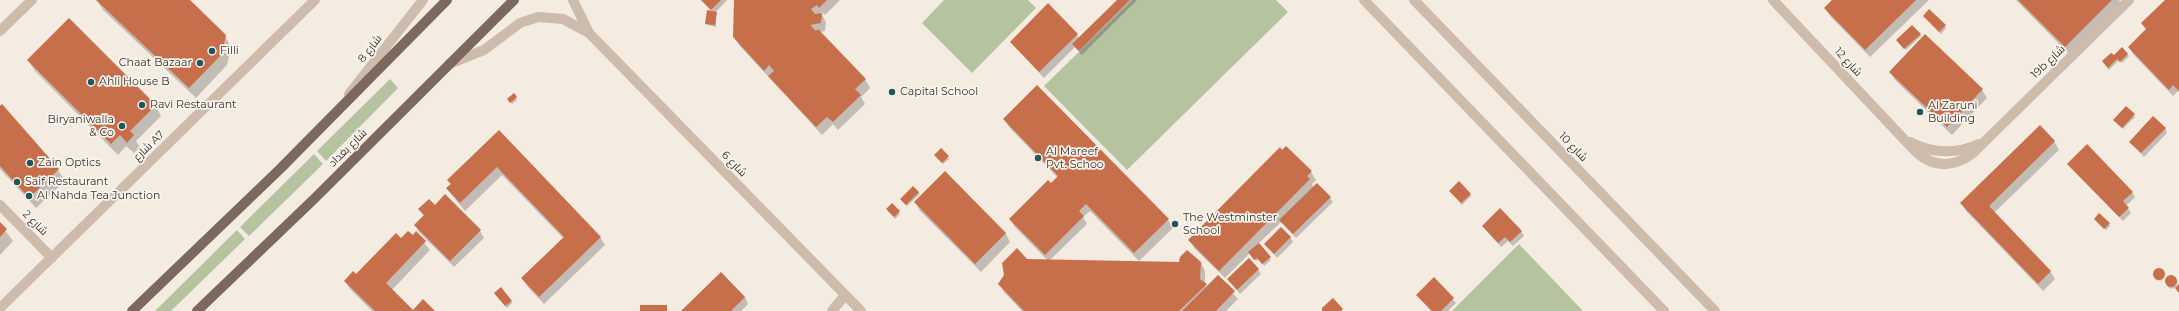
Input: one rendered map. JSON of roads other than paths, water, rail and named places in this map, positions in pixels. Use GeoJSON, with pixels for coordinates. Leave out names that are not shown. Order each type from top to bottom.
{"type":"FeatureCollection","features":[{"type":"Feature","properties":{"kind":"main road"},"geometry":{"type":"LineString","coordinates":[[132,311],[280,169],[447,0]]}},
{"type":"Feature","properties":{"kind":"main road","name":"شارع بغداد"},"geometry":{"type":"LineString","coordinates":[[197,311],[313,200],[514,0]]}},
{"type":"Feature","properties":{"kind":"street"},"geometry":{"type":"LineString","coordinates":[[0,31],[32,0]]}},
{"type":"Feature","properties":{"kind":"street","name":"شارع A7"},"geometry":{"type":"LineString","coordinates":[[0,308],[315,0]]}},
{"type":"Feature","properties":{"kind":"street","name":"شارع 8"},"geometry":{"type":"LineString","coordinates":[[335,112],[423,0]]}},
{"type":"Feature","properties":{"kind":"street","name":"شارع 6"},"geometry":{"type":"LineString","coordinates":[[574,0],[589,33]]}},
{"type":"Feature","properties":{"kind":"street"},"geometry":{"type":"LineString","coordinates":[[1364,0],[1664,311]]}},
{"type":"Feature","properties":{"kind":"street","name":"شارع 10"},"geometry":{"type":"LineString","coordinates":[[1414,0],[1715,311]]}},
{"type":"Feature","properties":{"kind":"street","name":"شارع 12"},"geometry":{"type":"LineString","coordinates":[[1773,0],[1906,141]]}},
{"type":"Feature","properties":{"kind":"street","name":"19b شارع"},"geometry":{"type":"LineString","coordinates":[[1906,141],[1925,148],[1944,152],[1964,149],[1983,142],[2129,0]]}},
{"type":"Feature","properties":{"kind":"street","name":"شارع 6"},"geometry":{"type":"LineString","coordinates":[[449,64],[484,50],[520,23],[538,17],[563,19],[589,33],[858,310]]}},
{"type":"Feature","properties":{"kind":"street","name":"شارع 2"},"geometry":{"type":"LineString","coordinates":[[0,205],[52,258]]}},
{"type":"Feature","properties":{"kind":"street"},"geometry":{"type":"LineString","coordinates":[[832,311],[845,295]]}},
{"type":"Feature","properties":{"kind":"place","name":"Filli"},"geometry":{"type":"Point","coordinates":[212,51]}},
{"type":"Feature","properties":{"kind":"place","name":"Chaat Bazaar"},"geometry":{"type":"Point","coordinates":[200,63]}},
{"type":"Feature","properties":{"kind":"place","name":"Ahli House B"},"geometry":{"type":"Point","coordinates":[91,82]}},
{"type":"Feature","properties":{"kind":"place","name":"Capital School"},"geometry":{"type":"Point","coordinates":[892,92]}},
{"type":"Feature","properties":{"kind":"place","name":"Ravi Restaurant"},"geometry":{"type":"Point","coordinates":[142,105]}},
{"type":"Feature","properties":{"kind":"place","name":"Al Zaruni Building"},"geometry":{"type":"Point","coordinates":[1920,112]}},
{"type":"Feature","properties":{"kind":"place","name":"Biryaniwalla & Co"},"geometry":{"type":"Point","coordinates":[122,126]}},
{"type":"Feature","properties":{"kind":"place","name":"Al Mareef Pvt. Schoo"},"geometry":{"type":"Point","coordinates":[1038,158]}},
{"type":"Feature","properties":{"kind":"place","name":"Zain Optics"},"geometry":{"type":"Point","coordinates":[30,163]}},
{"type":"Feature","properties":{"kind":"place","name":"Saif Restaurant"},"geometry":{"type":"Point","coordinates":[17,182]}},
{"type":"Feature","properties":{"kind":"place","name":"Al Nahda Tea Junction"},"geometry":{"type":"Point","coordinates":[29,196]}},
{"type":"Feature","properties":{"kind":"place","name":"The Westminster School"},"geometry":{"type":"Point","coordinates":[1175,224]}}]}
